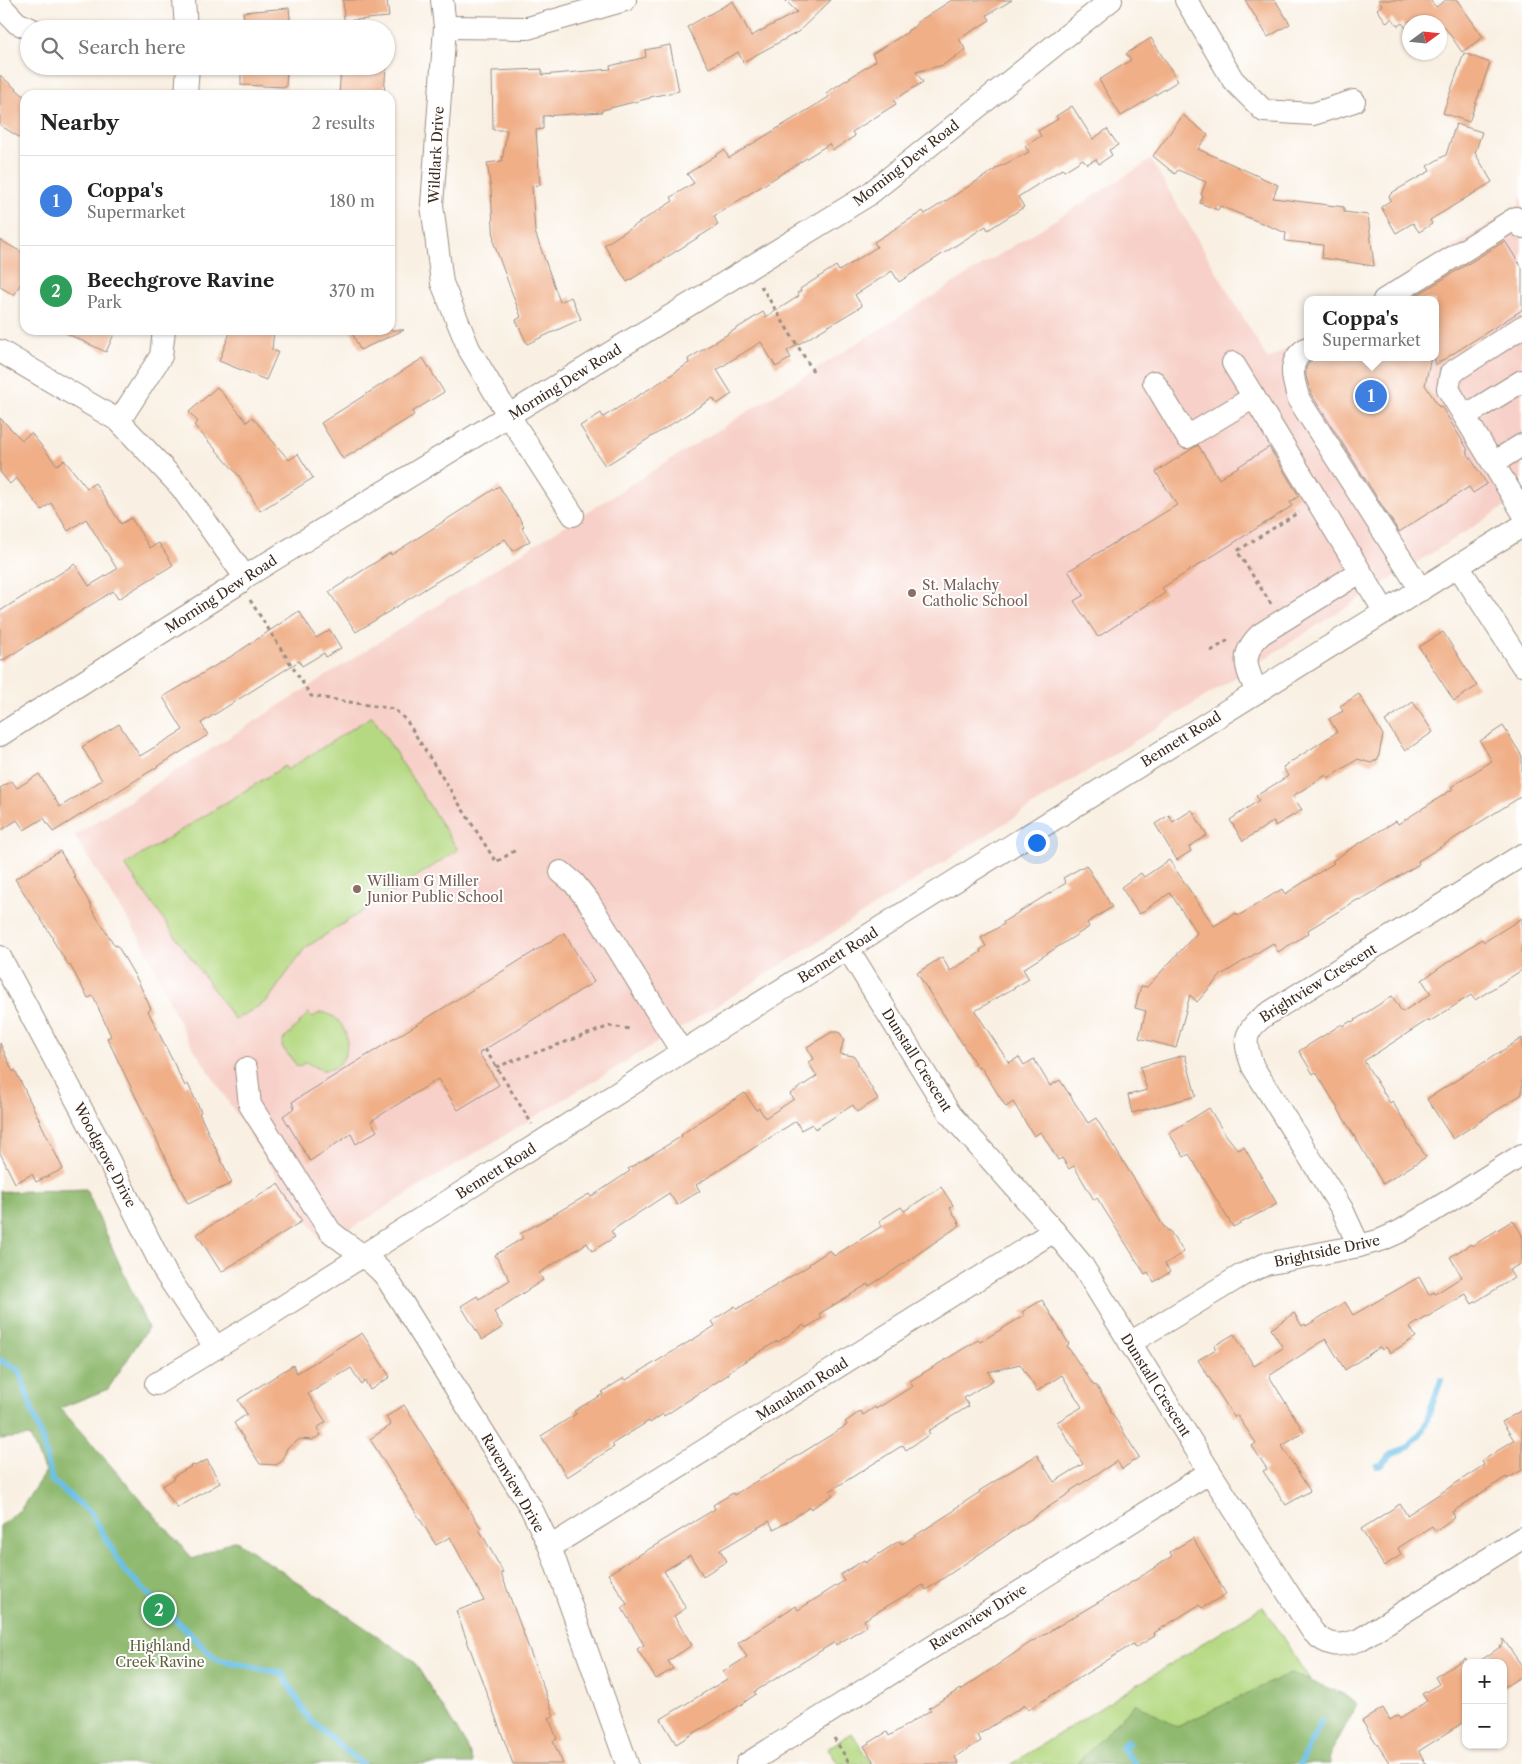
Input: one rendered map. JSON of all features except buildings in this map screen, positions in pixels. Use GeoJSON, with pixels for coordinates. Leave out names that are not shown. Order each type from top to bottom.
{"type":"FeatureCollection","features":[{"type":"Feature","properties":{"kind":"street"},"geometry":{"type":"LineString","coordinates":[[184,0],[185,20]]}},
{"type":"Feature","properties":{"kind":"street","name":"Wildlark Drive"},"geometry":{"type":"LineString","coordinates":[[442,0],[445,27],[432,205],[442,282],[469,349],[509,416],[573,515]]}},
{"type":"Feature","properties":{"kind":"street"},"geometry":{"type":"LineString","coordinates":[[445,27],[528,28],[625,0]]}},
{"type":"Feature","properties":{"kind":"street","name":"Morning Dew Road"},"geometry":{"type":"LineString","coordinates":[[0,734],[242,580],[868,195],[1110,0]]}},
{"type":"Feature","properties":{"kind":"street"},"geometry":{"type":"LineString","coordinates":[[1186,0],[1233,80],[1264,111],[1313,114],[1354,101]]}},
{"type":"Feature","properties":{"kind":"street"},"geometry":{"type":"LineString","coordinates":[[0,5],[20,24]]}},
{"type":"Feature","properties":{"kind":"street"},"geometry":{"type":"LineString","coordinates":[[186,90],[187,75]]}},
{"type":"Feature","properties":{"kind":"street"},"geometry":{"type":"LineString","coordinates":[[1390,296],[1516,218],[1522,228]]}},
{"type":"Feature","properties":{"kind":"street"},"geometry":{"type":"LineString","coordinates":[[1522,327],[1451,373],[1448,389],[1522,511]]}},
{"type":"Feature","properties":{"kind":"street"},"geometry":{"type":"LineString","coordinates":[[118,421],[161,356],[163,335]]}},
{"type":"Feature","properties":{"kind":"street"},"geometry":{"type":"LineString","coordinates":[[1304,350],[1300,352],[1293,364],[1293,379],[1299,400],[1421,590]]}},
{"type":"Feature","properties":{"kind":"street"},"geometry":{"type":"LineString","coordinates":[[0,351],[118,421],[181,486],[242,580]]}},
{"type":"Feature","properties":{"kind":"street"},"geometry":{"type":"LineString","coordinates":[[1232,363],[1385,612]]}},
{"type":"Feature","properties":{"kind":"street"},"geometry":{"type":"LineString","coordinates":[[1154,382],[1187,437],[1254,397]]}},
{"type":"Feature","properties":{"kind":"street"},"geometry":{"type":"LineString","coordinates":[[1465,416],[1522,382]]}},
{"type":"Feature","properties":{"kind":"street"},"geometry":{"type":"LineString","coordinates":[[1493,463],[1522,445]]}},
{"type":"Feature","properties":{"kind":"street","name":"Bennett Road"},"geometry":{"type":"LineString","coordinates":[[156,1384],[363,1256],[682,1052],[1522,526]]}},
{"type":"Feature","properties":{"kind":"street"},"geometry":{"type":"LineString","coordinates":[[1458,566],[1522,666]]}},
{"type":"Feature","properties":{"kind":"street"},"geometry":{"type":"LineString","coordinates":[[1257,692],[1246,664],[1247,654],[1252,643],[1262,634],[1360,572]]}},
{"type":"Feature","properties":{"kind":"street","name":"Brightview Crescent"},"geometry":{"type":"LineString","coordinates":[[1359,1246],[1342,1209],[1253,1067],[1247,1052],[1246,1037],[1252,1026],[1264,1016],[1522,855]]}},
{"type":"Feature","properties":{"kind":"street"},"geometry":{"type":"LineString","coordinates":[[561,872],[574,883],[589,902],[682,1052]]}},
{"type":"Feature","properties":{"kind":"street","name":"Dunstall Crescent"},"geometry":{"type":"LineString","coordinates":[[848,949],[950,1114],[1082,1265],[1210,1472],[1313,1632],[1320,1639],[1330,1644],[1341,1645],[1349,1644],[1369,1635],[1522,1538]]}},
{"type":"Feature","properties":{"kind":"street","name":"Woodgrove Drive"},"geometry":{"type":"LineString","coordinates":[[0,957],[108,1159],[166,1274],[216,1348]]}},
{"type":"Feature","properties":{"kind":"street","name":"Ravenview Drive"},"geometry":{"type":"LineString","coordinates":[[246,1069],[250,1105],[330,1230],[343,1243],[363,1256],[386,1277],[531,1508],[550,1547],[627,1764]]}},
{"type":"Feature","properties":{"kind":"street","name":"Brightside Drive"},"geometry":{"type":"LineString","coordinates":[[1130,1343],[1242,1274],[1266,1264],[1359,1246],[1381,1240],[1401,1231],[1522,1155]]}},
{"type":"Feature","properties":{"kind":"street","name":"Manaham Road"},"geometry":{"type":"LineString","coordinates":[[550,1547],[1054,1231]]}},
{"type":"Feature","properties":{"kind":"street","name":"Ravenview Drive"},"geometry":{"type":"LineString","coordinates":[[747,1764],[1210,1472]]}},
{"type":"Feature","properties":{"kind":"path"},"geometry":{"type":"LineString","coordinates":[[761,286],[813,371]]}},
{"type":"Feature","properties":{"kind":"path"},"geometry":{"type":"LineString","coordinates":[[1274,610],[1237,551],[1316,500]]}},
{"type":"Feature","properties":{"kind":"path"},"geometry":{"type":"LineString","coordinates":[[242,580],[311,696],[394,709],[406,720],[496,862],[516,850]]}},
{"type":"Feature","properties":{"kind":"path"},"geometry":{"type":"LineString","coordinates":[[496,1066],[610,1026],[630,1029]]}},
{"type":"Feature","properties":{"kind":"path"},"geometry":{"type":"LineString","coordinates":[[485,1049],[543,1141]]}},
{"type":"Feature","properties":{"kind":"path"},"geometry":{"type":"LineString","coordinates":[[834,1738],[850,1764]]}},
{"type":"Feature","properties":{"kind":"shaded area","name":"St. Malachy Catholic School"},"geometry":{"type":"Polygon","coordinates":[[[1151,160],[1268,360],[1304,338],[1304,361],[1439,361],[1439,296],[1373,296],[1519,206],[1522,192],[1522,496],[691,1022],[324,1245],[185,1035],[143,943],[74,836],[425,613],[1151,160]]]}},
{"type":"Feature","properties":{"kind":"green space"},"geometry":{"type":"Polygon","coordinates":[[[372,716],[458,850],[305,948],[267,1001],[235,1020],[125,865],[285,766],[287,770],[372,716]]]}},
{"type":"Feature","properties":{"kind":"green space"},"geometry":{"type":"Polygon","coordinates":[[[321,1012],[332,1016],[340,1024],[345,1033],[347,1043],[345,1053],[341,1062],[334,1068],[322,1070],[306,1062],[298,1067],[282,1047],[283,1040],[309,1013],[313,1017],[321,1012]]]}},
{"type":"Feature","properties":{"kind":"green space","name":"Highland Creek Ravine"},"geometry":{"type":"Polygon","coordinates":[[[86,1189],[148,1328],[108,1389],[60,1408],[193,1559],[235,1540],[413,1660],[467,1746],[473,1764],[0,1764],[0,1526],[21,1509],[45,1472],[30,1436],[0,1439],[0,1190],[4,1192],[86,1189]]]}},
{"type":"Feature","properties":{"kind":"green space"},"geometry":{"type":"Polygon","coordinates":[[[1263,1606],[1322,1700],[1220,1764],[1011,1764],[1263,1606]]]}},
{"type":"Feature","properties":{"kind":"green space"},"geometry":{"type":"Polygon","coordinates":[[[1290,1673],[1343,1694],[1357,1705],[1329,1756],[1330,1764],[1076,1764],[1136,1703],[1177,1727],[1290,1673]]]}},
{"type":"Feature","properties":{"kind":"green space"},"geometry":{"type":"Polygon","coordinates":[[[852,1733],[872,1764],[838,1764],[828,1748],[852,1733]]]}},
{"type":"Feature","properties":{"kind":"waterway"},"geometry":{"type":"LineString","coordinates":[[0,1360],[19,1370],[44,1446],[52,1481],[91,1513],[124,1570],[216,1659],[282,1673],[308,1718],[362,1764]]}},
{"type":"Feature","properties":{"kind":"waterway"},"geometry":{"type":"LineString","coordinates":[[1377,1466],[1381,1465],[1393,1453],[1409,1447],[1423,1430],[1441,1380]]}},
{"type":"Feature","properties":{"kind":"waterway"},"geometry":{"type":"LineString","coordinates":[[1300,1764],[1322,1720]]}},
{"type":"Feature","properties":{"kind":"waterway"},"geometry":{"type":"LineString","coordinates":[[1127,1741],[1128,1744],[1123,1745],[1122,1748],[1136,1764]]}},
{"type":"Feature","properties":{"kind":"place","name":"Coppa's"},"geometry":{"type":"Point","coordinates":[1371,396]}},
{"type":"Feature","properties":{"kind":"place","name":"St. Malachy Catholic School"},"geometry":{"type":"Point","coordinates":[912,593]}},
{"type":"Feature","properties":{"kind":"place","name":"William G Miller Junior Public School"},"geometry":{"type":"Point","coordinates":[357,889]}},
{"type":"Feature","properties":{"kind":"place","name":"Beechgrove Ravine"},"geometry":{"type":"Point","coordinates":[159,1610]}}]}
